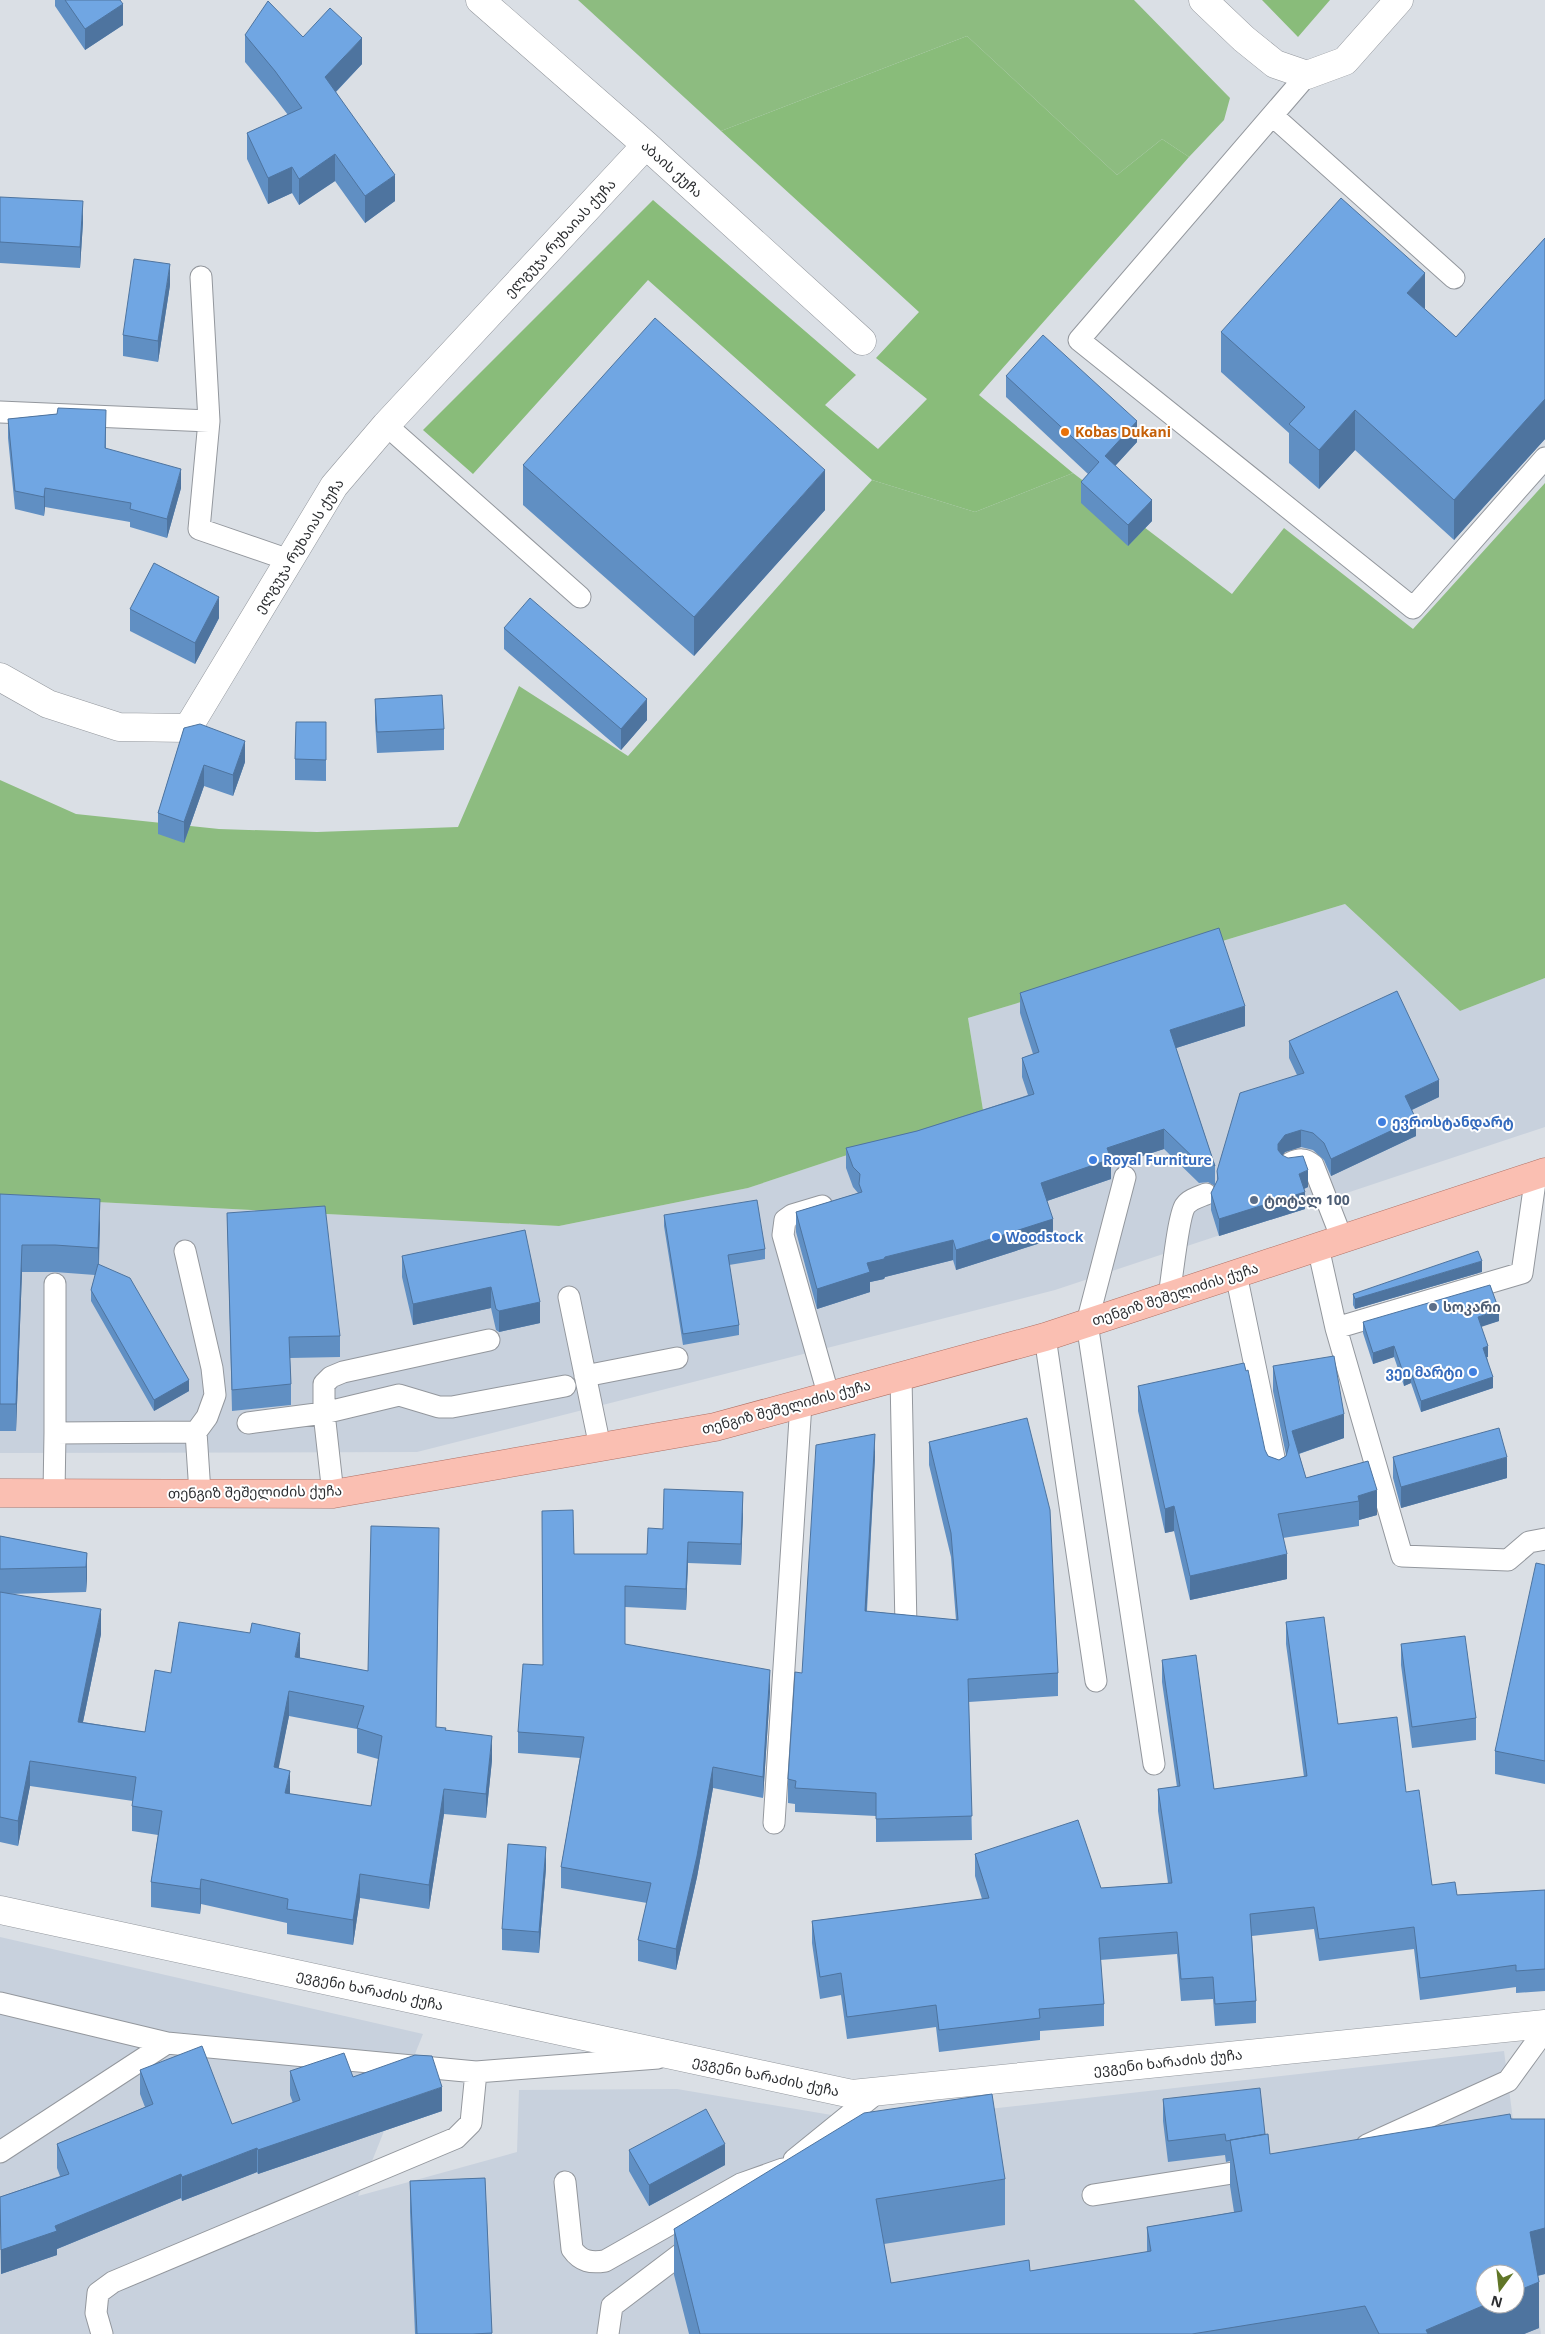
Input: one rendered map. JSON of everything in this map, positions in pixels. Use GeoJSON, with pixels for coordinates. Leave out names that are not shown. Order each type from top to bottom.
{"type":"FeatureCollection","features":[{"type":"Feature","properties":{"kind":"main road","name":"თენგიზ შეშელიძის ქუჩა"},"geometry":{"type":"LineString","coordinates":[[0,1493],[333,1494],[715,1427],[1045,1337],[1540,1174]]}},
{"type":"Feature","properties":{"kind":"street","name":"აბაის ქუჩა"},"geometry":{"type":"LineString","coordinates":[[480,0],[646,145],[862,340]]}},
{"type":"Feature","properties":{"kind":"street"},"geometry":{"type":"LineString","coordinates":[[1203,0],[1244,39],[1275,64],[1307,75],[1346,61],[1399,0]]}},
{"type":"Feature","properties":{"kind":"street","name":"ელგუჯა რუხაიას ქუჩა"},"geometry":{"type":"LineString","coordinates":[[0,677],[48,704],[119,727],[188,728],[334,486],[386,425],[646,145]]}},
{"type":"Feature","properties":{"kind":"street","name":"ევგენი ხარაძის ქუჩა"},"geometry":{"type":"LineString","coordinates":[[0,1910],[852,2094],[1545,2024]]}},
{"type":"Feature","properties":{"kind":"lane"},"geometry":{"type":"LineString","coordinates":[[1307,75],[1080,340],[1413,608],[1545,458]]}},
{"type":"Feature","properties":{"kind":"lane"},"geometry":{"type":"LineString","coordinates":[[1273,116],[1454,278]]}},
{"type":"Feature","properties":{"kind":"lane"},"geometry":{"type":"LineString","coordinates":[[201,277],[209,421],[199,528],[289,560]]}},
{"type":"Feature","properties":{"kind":"lane"},"geometry":{"type":"LineString","coordinates":[[0,412],[209,421]]}},
{"type":"Feature","properties":{"kind":"lane"},"geometry":{"type":"LineString","coordinates":[[386,425],[580,596]]}},
{"type":"Feature","properties":{"kind":"lane"},"geometry":{"type":"LineString","coordinates":[[1290,1163],[1306,1160],[1313,1165],[1330,1243],[1336,1328],[1402,1556],[1508,1560],[1529,1542],[1545,1539]]}},
{"type":"Feature","properties":{"kind":"lane"},"geometry":{"type":"LineString","coordinates":[[1336,1328],[1522,1273],[1540,1174]]}},
{"type":"Feature","properties":{"kind":"lane"},"geometry":{"type":"LineString","coordinates":[[1125,1177],[1086,1323],[1154,1764]]}},
{"type":"Feature","properties":{"kind":"lane"},"geometry":{"type":"LineString","coordinates":[[1170,1296],[1185,1206],[1194,1199],[1206,1194]]}},
{"type":"Feature","properties":{"kind":"lane"},"geometry":{"type":"LineString","coordinates":[[830,1397],[783,1235],[783,1225],[785,1220],[792,1215],[838,1201]]}},
{"type":"Feature","properties":{"kind":"lane"},"geometry":{"type":"LineString","coordinates":[[185,1251],[212,1368],[215,1395],[207,1417],[196,1432],[200,1493]]}},
{"type":"Feature","properties":{"kind":"lane"},"geometry":{"type":"LineString","coordinates":[[1236,1274],[1277,1472]]}},
{"type":"Feature","properties":{"kind":"lane"},"geometry":{"type":"LineString","coordinates":[[54,1493],[55,1284]]}},
{"type":"Feature","properties":{"kind":"lane"},"geometry":{"type":"LineString","coordinates":[[569,1297],[600,1447]]}},
{"type":"Feature","properties":{"kind":"lane"},"geometry":{"type":"LineString","coordinates":[[1045,1337],[1096,1681]]}},
{"type":"Feature","properties":{"kind":"lane"},"geometry":{"type":"LineString","coordinates":[[333,1494],[324,1413],[324,1384],[331,1376],[489,1340]]}},
{"type":"Feature","properties":{"kind":"lane"},"geometry":{"type":"LineString","coordinates":[[585,1376],[677,1358]]}},
{"type":"Feature","properties":{"kind":"lane"},"geometry":{"type":"LineString","coordinates":[[901,1376],[906,1627]]}},
{"type":"Feature","properties":{"kind":"lane"},"geometry":{"type":"LineString","coordinates":[[248,1423],[324,1413],[399,1395],[439,1407],[452,1407],[565,1386]]}},
{"type":"Feature","properties":{"kind":"lane"},"geometry":{"type":"LineString","coordinates":[[774,1823],[801,1404]]}},
{"type":"Feature","properties":{"kind":"lane"},"geometry":{"type":"LineString","coordinates":[[55,1433],[196,1432]]}},
{"type":"Feature","properties":{"kind":"lane"},"geometry":{"type":"LineString","coordinates":[[0,2004],[167,2043],[476,2072],[678,2057]]}},
{"type":"Feature","properties":{"kind":"lane"},"geometry":{"type":"LineString","coordinates":[[1351,2152],[1508,2081],[1545,2030]]}},
{"type":"Feature","properties":{"kind":"lane"},"geometry":{"type":"LineString","coordinates":[[0,2152],[167,2043]]}},
{"type":"Feature","properties":{"kind":"lane"},"geometry":{"type":"LineString","coordinates":[[102,2334],[96,2313],[98,2293],[112,2282],[456,2138],[471,2123],[476,2072]]}},
{"type":"Feature","properties":{"kind":"lane"},"geometry":{"type":"LineString","coordinates":[[740,2208],[783,2169],[879,2091]]}},
{"type":"Feature","properties":{"kind":"lane"},"geometry":{"type":"LineString","coordinates":[[1093,2195],[1276,2167]]}},
{"type":"Feature","properties":{"kind":"lane"},"geometry":{"type":"LineString","coordinates":[[565,2182],[572,2249],[578,2258],[592,2263],[605,2261],[741,2184],[783,2169]]}},
{"type":"Feature","properties":{"kind":"lane"},"geometry":{"type":"LineString","coordinates":[[608,2334],[612,2306],[710,2231]]}},
{"type":"Feature","properties":{"kind":"shaded area"},"geometry":{"type":"Polygon","coordinates":[[[1345,904],[1460,1011],[1545,978],[1545,1127],[1055,1290],[417,1452],[0,1453],[0,1197],[559,1226],[748,1188],[983,1110],[968,1018],[1345,904]]]}},
{"type":"Feature","properties":{"kind":"shaded area"},"geometry":{"type":"Polygon","coordinates":[[[0,1937],[423,2034],[358,2196],[517,2152],[519,2090],[677,2089],[873,2122],[1504,2051],[1541,2334],[0,2334],[0,1937]]]}},
{"type":"Feature","properties":{"kind":"green space"},"geometry":{"type":"Polygon","coordinates":[[[578,0],[1134,0],[1230,98],[1224,120],[1189,157],[1162,139],[1117,175],[967,36],[721,131],[578,0]]]}},
{"type":"Feature","properties":{"kind":"green space"},"geometry":{"type":"Polygon","coordinates":[[[1262,0],[1330,0],[1298,37],[1262,0]]]}},
{"type":"Feature","properties":{"kind":"green space"},"geometry":{"type":"Polygon","coordinates":[[[967,36],[1117,175],[1162,139],[1189,157],[979,395],[1073,473],[975,512],[872,480],[648,280],[473,474],[423,430],[653,200],[856,375],[825,405],[878,449],[927,399],[876,358],[919,312],[721,131],[967,36]]]}},
{"type":"Feature","properties":{"kind":"green space"},"geometry":{"type":"Polygon","coordinates":[[[1073,473],[1232,594],[1284,528],[1413,629],[1545,483],[1545,978],[1460,1011],[1345,904],[968,1018],[983,1110],[748,1188],[559,1226],[0,1197],[0,780],[76,814],[219,829],[317,832],[458,827],[519,686],[628,756],[872,480],[975,512],[1073,473]]]}},
{"type":"Feature","properties":{"kind":"building"},"geometry":{"type":"Polygon","coordinates":[[[65,0],[120,0],[123,4],[85,29],[65,0]]]}},
{"type":"Feature","properties":{"kind":"building"},"geometry":{"type":"Polygon","coordinates":[[[268,1],[303,37],[330,8],[362,38],[325,77],[395,175],[365,196],[335,154],[299,179],[292,167],[268,178],[247,133],[302,108],[245,35],[268,1]]]}},
{"type":"Feature","properties":{"kind":"building"},"geometry":{"type":"Polygon","coordinates":[[[0,197],[83,201],[80,247],[0,242],[0,197]]]}},
{"type":"Feature","properties":{"kind":"building"},"geometry":{"type":"Polygon","coordinates":[[[1341,198],[1425,273],[1407,293],[1456,337],[1545,238],[1545,399],[1454,500],[1355,410],[1319,450],[1289,424],[1305,407],[1221,332],[1341,198]]]}},
{"type":"Feature","properties":{"kind":"building"},"geometry":{"type":"Polygon","coordinates":[[[134,259],[170,264],[158,341],[123,335],[134,259]]]}},
{"type":"Feature","properties":{"kind":"building"},"geometry":{"type":"Polygon","coordinates":[[[655,318],[825,470],[694,617],[523,465],[655,318]]]}},
{"type":"Feature","properties":{"kind":"building"},"geometry":{"type":"Polygon","coordinates":[[[1043,335],[1137,421],[1105,456],[1152,500],[1128,525],[1081,482],[1099,462],[1006,376],[1043,335]]]}},
{"type":"Feature","properties":{"kind":"building"},"geometry":{"type":"Polygon","coordinates":[[[58,408],[106,410],[105,448],[181,469],[167,519],[130,509],[131,503],[45,488],[44,497],[15,491],[8,419],[57,414],[58,408]]]}},
{"type":"Feature","properties":{"kind":"building"},"geometry":{"type":"Polygon","coordinates":[[[154,563],[219,597],[195,643],[130,609],[154,563]]]}},
{"type":"Feature","properties":{"kind":"building"},"geometry":{"type":"Polygon","coordinates":[[[530,598],[647,699],[621,729],[504,628],[530,598]]]}},
{"type":"Feature","properties":{"kind":"building"},"geometry":{"type":"Polygon","coordinates":[[[442,695],[444,729],[377,732],[375,699],[442,695]]]}},
{"type":"Feature","properties":{"kind":"building"},"geometry":{"type":"Polygon","coordinates":[[[296,722],[326,722],[326,760],[295,759],[296,722]]]}},
{"type":"Feature","properties":{"kind":"building"},"geometry":{"type":"Polygon","coordinates":[[[200,724],[245,741],[233,775],[204,765],[184,822],[158,813],[184,728],[200,724]]]}},
{"type":"Feature","properties":{"kind":"building"},"geometry":{"type":"Polygon","coordinates":[[[1219,928],[1245,1006],[1170,1030],[1215,1166],[1208,1162],[1199,1163],[1164,1129],[1107,1148],[1111,1159],[1041,1183],[1053,1219],[956,1250],[953,1240],[885,1257],[884,1259],[867,1263],[870,1272],[817,1289],[796,1212],[862,1192],[859,1184],[860,1174],[853,1167],[846,1148],[917,1131],[1034,1094],[1022,1058],[1039,1052],[1020,993],[1219,928]]]}},
{"type":"Feature","properties":{"kind":"building"},"geometry":{"type":"Polygon","coordinates":[[[1397,991],[1439,1080],[1405,1096],[1416,1119],[1331,1159],[1324,1143],[1313,1133],[1301,1130],[1285,1135],[1278,1144],[1278,1150],[1288,1158],[1303,1156],[1308,1170],[1299,1174],[1305,1192],[1219,1219],[1211,1193],[1218,1179],[1217,1171],[1240,1093],[1304,1073],[1289,1041],[1397,991]]]}},
{"type":"Feature","properties":{"kind":"building"},"geometry":{"type":"Polygon","coordinates":[[[0,1194],[100,1199],[98,1248],[22,1245],[16,1404],[0,1404],[0,1194]]]}},
{"type":"Feature","properties":{"kind":"building"},"geometry":{"type":"Polygon","coordinates":[[[757,1200],[765,1249],[728,1255],[739,1325],[683,1334],[664,1215],[757,1200]]]}},
{"type":"Feature","properties":{"kind":"building"},"geometry":{"type":"Polygon","coordinates":[[[325,1206],[340,1336],[289,1337],[291,1384],[232,1390],[227,1213],[325,1206]]]}},
{"type":"Feature","properties":{"kind":"building"},"geometry":{"type":"Polygon","coordinates":[[[525,1230],[540,1302],[499,1311],[496,1309],[491,1287],[413,1304],[402,1256],[525,1230]]]}},
{"type":"Feature","properties":{"kind":"building"},"geometry":{"type":"Polygon","coordinates":[[[1478,1251],[1482,1261],[1355,1299],[1353,1294],[1478,1251]]]}},
{"type":"Feature","properties":{"kind":"building"},"geometry":{"type":"Polygon","coordinates":[[[98,1264],[130,1278],[189,1380],[154,1400],[91,1290],[98,1264]]]}},
{"type":"Feature","properties":{"kind":"building"},"geometry":{"type":"Polygon","coordinates":[[[1490,1285],[1499,1310],[1478,1317],[1488,1346],[1483,1348],[1493,1377],[1421,1401],[1411,1372],[1404,1375],[1394,1346],[1373,1353],[1363,1322],[1490,1285]]]}},
{"type":"Feature","properties":{"kind":"building"},"geometry":{"type":"Polygon","coordinates":[[[1334,1356],[1344,1414],[1292,1431],[1306,1478],[1368,1461],[1377,1490],[1358,1496],[1359,1501],[1278,1514],[1287,1554],[1190,1576],[1174,1506],[1165,1509],[1138,1386],[1244,1363],[1246,1371],[1248,1370],[1265,1450],[1268,1456],[1279,1460],[1286,1456],[1289,1445],[1273,1366],[1334,1356]]]}},
{"type":"Feature","properties":{"kind":"building"},"geometry":{"type":"Polygon","coordinates":[[[1027,1418],[1050,1510],[1058,1673],[968,1679],[972,1816],[876,1819],[876,1793],[795,1788],[796,1781],[788,1779],[795,1672],[802,1673],[816,1445],[875,1434],[865,1611],[958,1620],[951,1533],[929,1442],[1027,1418]]]}},
{"type":"Feature","properties":{"kind":"building"},"geometry":{"type":"Polygon","coordinates":[[[1499,1428],[1507,1457],[1401,1487],[1393,1457],[1499,1428]]]}},
{"type":"Feature","properties":{"kind":"building"},"geometry":{"type":"Polygon","coordinates":[[[664,1489],[743,1492],[741,1544],[688,1542],[686,1589],[625,1586],[625,1644],[770,1670],[763,1777],[713,1767],[697,1856],[676,1949],[638,1940],[651,1883],[561,1867],[584,1737],[518,1732],[523,1664],[543,1665],[542,1511],[573,1510],[574,1554],[647,1554],[648,1528],[663,1529],[664,1489]]]}},
{"type":"Feature","properties":{"kind":"building"},"geometry":{"type":"Polygon","coordinates":[[[371,1526],[439,1528],[436,1727],[446,1728],[445,1730],[492,1736],[486,1794],[444,1789],[429,1885],[360,1874],[353,1920],[287,1909],[288,1899],[201,1879],[200,1889],[151,1882],[162,1811],[132,1806],[136,1777],[30,1761],[18,1821],[0,1817],[0,1592],[101,1609],[78,1722],[145,1732],[155,1670],[171,1673],[179,1622],[250,1633],[252,1623],[300,1633],[295,1657],[368,1671],[371,1526]],[[289,1691],[274,1767],[290,1771],[285,1793],[371,1806],[382,1736],[357,1728],[364,1706],[289,1691]]]}},
{"type":"Feature","properties":{"kind":"building"},"geometry":{"type":"Polygon","coordinates":[[[0,1536],[87,1553],[86,1567],[0,1569],[0,1536]]]}},
{"type":"Feature","properties":{"kind":"building"},"geometry":{"type":"Polygon","coordinates":[[[1536,1563],[1545,1565],[1545,1761],[1495,1751],[1536,1563]]]}},
{"type":"Feature","properties":{"kind":"building"},"geometry":{"type":"Polygon","coordinates":[[[1324,1617],[1338,1724],[1397,1717],[1406,1792],[1419,1790],[1432,1885],[1455,1882],[1457,1895],[1545,1890],[1545,1969],[1516,1971],[1516,1965],[1420,1978],[1414,1927],[1319,1939],[1314,1907],[1250,1914],[1256,2001],[1215,2004],[1213,1977],[1181,1979],[1177,1932],[1099,1938],[1104,2004],[1039,2009],[1040,2018],[939,2030],[936,2005],[847,2017],[841,1973],[820,1977],[812,1921],[989,1898],[975,1854],[1078,1820],[1101,1888],[1172,1883],[1158,1789],[1180,1786],[1162,1660],[1196,1655],[1214,1789],[1307,1776],[1286,1622],[1324,1617]]]}},
{"type":"Feature","properties":{"kind":"building"},"geometry":{"type":"Polygon","coordinates":[[[1465,1636],[1476,1718],[1412,1727],[1401,1644],[1465,1636]]]}},
{"type":"Feature","properties":{"kind":"building"},"geometry":{"type":"Polygon","coordinates":[[[508,1844],[546,1847],[539,1932],[502,1929],[508,1844]]]}},
{"type":"Feature","properties":{"kind":"building"},"geometry":{"type":"Polygon","coordinates":[[[202,2046],[232,2124],[300,2100],[290,2071],[344,2053],[353,2077],[415,2055],[432,2056],[442,2087],[258,2150],[257,2148],[182,2177],[181,2174],[55,2226],[57,2231],[1,2250],[0,2197],[69,2174],[57,2144],[153,2104],[140,2070],[202,2046]]]}},
{"type":"Feature","properties":{"kind":"building"},"geometry":{"type":"Polygon","coordinates":[[[1260,2088],[1265,2134],[1226,2141],[1225,2134],[1168,2141],[1163,2099],[1260,2088]]]}},
{"type":"Feature","properties":{"kind":"building"},"geometry":{"type":"Polygon","coordinates":[[[992,2094],[1005,2179],[876,2199],[891,2283],[1029,2260],[1030,2271],[1151,2251],[1147,2227],[1242,2211],[1230,2140],[1268,2134],[1270,2154],[1510,2114],[1511,2119],[1545,2119],[1545,2228],[1530,2232],[1539,2282],[1525,2288],[1525,2264],[1475,2264],[1475,2309],[1426,2330],[1428,2334],[1379,2334],[1365,2306],[1192,2334],[700,2334],[674,2229],[864,2113],[992,2094]]]}},
{"type":"Feature","properties":{"kind":"building"},"geometry":{"type":"Polygon","coordinates":[[[706,2109],[725,2144],[649,2185],[629,2150],[706,2109]]]}},
{"type":"Feature","properties":{"kind":"building"},"geometry":{"type":"Polygon","coordinates":[[[485,2178],[492,2333],[417,2334],[410,2181],[485,2178]]]}},
{"type":"Feature","properties":{"kind":"place","name":"Kobas Dukani"},"geometry":{"type":"Point","coordinates":[1065,432]}},
{"type":"Feature","properties":{"kind":"place","name":"ევროსტანდარტ"},"geometry":{"type":"Point","coordinates":[1382,1122]}},
{"type":"Feature","properties":{"kind":"place","name":"Royal Furniture"},"geometry":{"type":"Point","coordinates":[1093,1160]}},
{"type":"Feature","properties":{"kind":"place","name":"ტოტალ 100"},"geometry":{"type":"Point","coordinates":[1254,1200]}},
{"type":"Feature","properties":{"kind":"place","name":"Woodstock"},"geometry":{"type":"Point","coordinates":[996,1237]}},
{"type":"Feature","properties":{"kind":"place","name":"სოკარი"},"geometry":{"type":"Point","coordinates":[1433,1307]}},
{"type":"Feature","properties":{"kind":"place","name":"ვეი მარტი"},"geometry":{"type":"Point","coordinates":[1473,1372]}}]}
